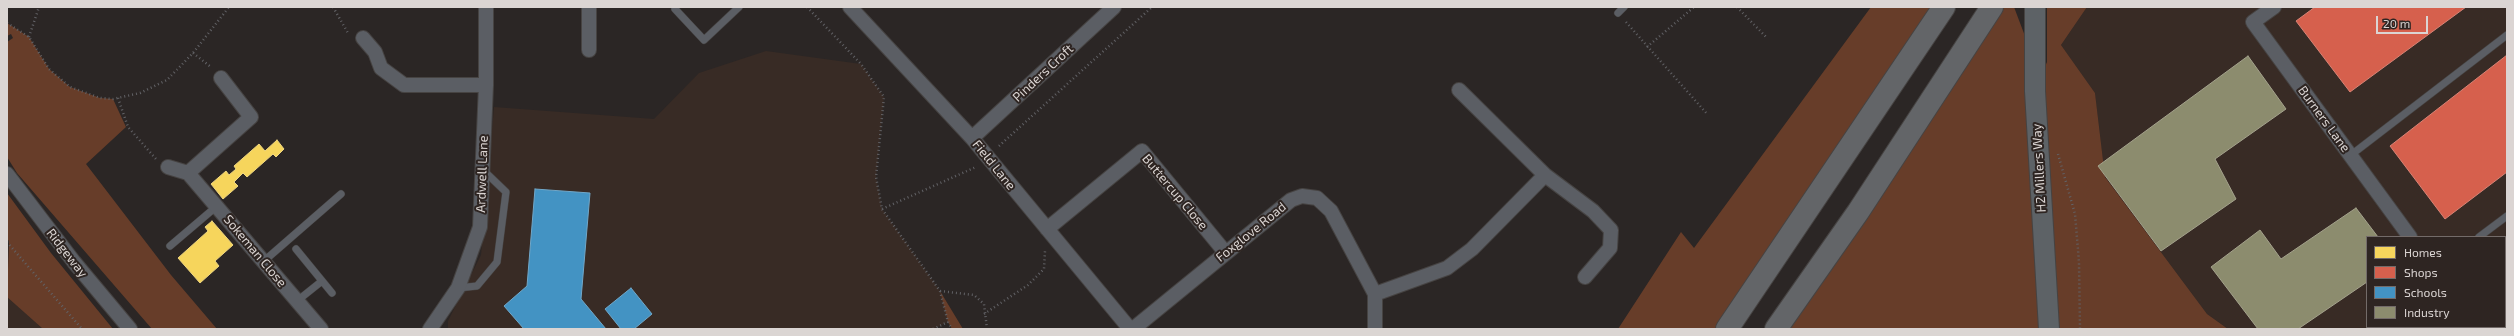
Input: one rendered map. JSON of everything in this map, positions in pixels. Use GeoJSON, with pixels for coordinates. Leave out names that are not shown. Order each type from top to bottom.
{"type":"FeatureCollection","features":[{"type":"Feature","properties":{"kind":"highway"},"geometry":{"type":"LineString","coordinates":[[1727,329],[1944,7]]}},
{"type":"Feature","properties":{"kind":"highway"},"geometry":{"type":"LineString","coordinates":[[1776,329],[1858,212],[1992,7]]}},
{"type":"Feature","properties":{"kind":"street","name":"Ardwell Lane"},"geometry":{"type":"LineString","coordinates":[[430,329],[458,288],[480,227],[486,85],[486,7]]}},
{"type":"Feature","properties":{"kind":"street"},"geometry":{"type":"LineString","coordinates":[[589,7],[589,50]]}},
{"type":"Feature","properties":{"kind":"street","name":"Field Lane"},"geometry":{"type":"LineString","coordinates":[[850,7],[972,138],[1131,329]]}},
{"type":"Feature","properties":{"kind":"street","name":"Pinders Croft"},"geometry":{"type":"LineString","coordinates":[[972,138],[1114,7]]}},
{"type":"Feature","properties":{"kind":"street","name":"H2 Millers Way"},"geometry":{"type":"LineString","coordinates":[[2035,7],[2034,60],[2049,329]]}},
{"type":"Feature","properties":{"kind":"street","name":"Burners Lane"},"geometry":{"type":"LineString","coordinates":[[2274,7],[2254,22],[2409,236]]}},
{"type":"Feature","properties":{"kind":"street"},"geometry":{"type":"LineString","coordinates":[[363,38],[375,52],[381,68],[404,85],[486,85]]}},
{"type":"Feature","properties":{"kind":"street"},"geometry":{"type":"LineString","coordinates":[[168,167],[188,173],[251,116],[221,78]]}},
{"type":"Feature","properties":{"kind":"street"},"geometry":{"type":"LineString","coordinates":[[1459,90],[1545,175],[1593,211],[1611,230],[1610,248],[1584,277]]}},
{"type":"Feature","properties":{"kind":"street","name":"Buttercup Close"},"geometry":{"type":"LineString","coordinates":[[1047,229],[1142,151],[1225,252]]}},
{"type":"Feature","properties":{"kind":"street","name":"Sokeman Close"},"geometry":{"type":"LineString","coordinates":[[188,173],[321,329]]}},
{"type":"Feature","properties":{"kind":"street","name":"Ridgeway"},"geometry":{"type":"LineString","coordinates":[[7,174],[74,262],[130,329]]}},
{"type":"Feature","properties":{"kind":"street"},"geometry":{"type":"LineString","coordinates":[[1375,294],[1447,268],[1472,249],[1545,175]]}},
{"type":"Feature","properties":{"kind":"street","name":"Foxglove Road"},"geometry":{"type":"LineString","coordinates":[[1131,329],[1291,200],[1302,196],[1317,198],[1331,211],[1375,294],[1375,329]]}},
{"type":"Feature","properties":{"kind":"lane"},"geometry":{"type":"LineString","coordinates":[[675,10],[704,40],[739,7]]}},
{"type":"Feature","properties":{"kind":"lane"},"geometry":{"type":"LineString","coordinates":[[1618,13],[1624,7]]}},
{"type":"Feature","properties":{"kind":"lane"},"geometry":{"type":"LineString","coordinates":[[2351,155],[2507,35]]}},
{"type":"Feature","properties":{"kind":"lane"},"geometry":{"type":"LineString","coordinates":[[458,288],[477,286],[497,262],[506,192],[482,170]]}},
{"type":"Feature","properties":{"kind":"lane"},"geometry":{"type":"LineString","coordinates":[[264,261],[341,194]]}},
{"type":"Feature","properties":{"kind":"lane"},"geometry":{"type":"LineString","coordinates":[[170,246],[217,206]]}},
{"type":"Feature","properties":{"kind":"lane"},"geometry":{"type":"LineString","coordinates":[[2480,236],[2507,216]]}},
{"type":"Feature","properties":{"kind":"lane"},"geometry":{"type":"LineString","coordinates":[[296,249],[332,293]]}},
{"type":"Feature","properties":{"kind":"lane"},"geometry":{"type":"LineString","coordinates":[[297,301],[322,280]]}},
{"type":"Feature","properties":{"kind":"path"},"geometry":{"type":"LineString","coordinates":[[29,37],[39,7]]}},
{"type":"Feature","properties":{"kind":"path"},"geometry":{"type":"LineString","coordinates":[[7,23],[29,37],[49,69],[70,88],[100,98],[118,98],[140,93],[167,80],[193,53],[229,7]]}},
{"type":"Feature","properties":{"kind":"path"},"geometry":{"type":"LineString","coordinates":[[333,7],[349,35],[363,38]]}},
{"type":"Feature","properties":{"kind":"path"},"geometry":{"type":"LineString","coordinates":[[807,7],[861,64],[884,97],[876,177],[882,209],[940,291],[948,322],[952,329]]}},
{"type":"Feature","properties":{"kind":"path"},"geometry":{"type":"LineString","coordinates":[[882,209],[976,167],[1152,7]]}},
{"type":"Feature","properties":{"kind":"path"},"geometry":{"type":"LineString","coordinates":[[1647,47],[1694,7]]}},
{"type":"Feature","properties":{"kind":"path"},"geometry":{"type":"LineString","coordinates":[[1736,7],[1767,38]]}},
{"type":"Feature","properties":{"kind":"path"},"geometry":{"type":"LineString","coordinates":[[1618,13],[1708,115]]}},
{"type":"Feature","properties":{"kind":"path"},"geometry":{"type":"LineString","coordinates":[[193,53],[209,64],[221,78]]}},
{"type":"Feature","properties":{"kind":"path"},"geometry":{"type":"LineString","coordinates":[[118,98],[128,127],[159,163],[168,167]]}},
{"type":"Feature","properties":{"kind":"path"},"geometry":{"type":"LineString","coordinates":[[2058,152],[2075,214],[2079,269],[2080,329]]}},
{"type":"Feature","properties":{"kind":"path"},"geometry":{"type":"LineString","coordinates":[[984,314],[1028,285],[1044,269],[1047,229]]}},
{"type":"Feature","properties":{"kind":"path"},"geometry":{"type":"LineString","coordinates":[[7,242],[82,329]]}},
{"type":"Feature","properties":{"kind":"path"},"geometry":{"type":"LineString","coordinates":[[940,291],[974,295],[984,304],[987,329]]}},
{"type":"Feature","properties":{"kind":"path"},"geometry":{"type":"LineString","coordinates":[[933,329],[948,322]]}},
{"type":"Feature","properties":{"kind":"shaded area"},"geometry":{"type":"Polygon","coordinates":[[[1871,7],[1944,7],[1727,329],[1618,329],[1681,232],[1694,248],[1871,7]]]}},
{"type":"Feature","properties":{"kind":"shaded area"},"geometry":{"type":"Polygon","coordinates":[[[2004,7],[2014,7],[2034,60],[2035,90],[2047,62],[2047,7],[2087,7],[2061,45],[2095,93],[2105,177],[2207,314],[2228,329],[1776,329],[2004,7]]]}},
{"type":"Feature","properties":{"kind":"shaded area"},"geometry":{"type":"Polygon","coordinates":[[[2087,7],[2507,7],[2507,329],[2228,329],[2207,314],[2105,177],[2095,93],[2061,45],[2087,7]]]}},
{"type":"Feature","properties":{"kind":"shaded area"},"geometry":{"type":"Polygon","coordinates":[[[7,23],[29,37],[49,69],[70,87],[100,98],[113,99],[126,127],[86,164],[171,275],[217,329],[152,329],[17,173],[7,157],[7,42],[13,38],[11,34],[7,36],[7,23]]]}},
{"type":"Feature","properties":{"kind":"shaded area"},"geometry":{"type":"Polygon","coordinates":[[[766,51],[861,64],[884,97],[876,177],[882,209],[940,291],[948,322],[933,329],[448,329],[448,321],[481,255],[494,107],[654,119],[699,73],[766,51]]]}},
{"type":"Feature","properties":{"kind":"shaded area"},"geometry":{"type":"Polygon","coordinates":[[[7,193],[51,253],[113,329],[43,329],[7,297],[9,241],[7,239],[7,193]]]}},
{"type":"Feature","properties":{"kind":"shaded area"},"geometry":{"type":"Polygon","coordinates":[[[940,291],[963,329],[952,329],[948,322],[940,291]]]}},
{"type":"Feature","properties":{"kind":"shaded area"},"geometry":{"type":"Polygon","coordinates":[[[7,297],[43,329],[7,329],[7,297]]]}},
{"type":"Feature","properties":{"kind":"building: Homes"},"geometry":{"type":"Polygon","coordinates":[[[277,140],[284,149],[276,157],[273,154],[247,177],[243,173],[234,182],[238,186],[223,199],[211,184],[226,171],[229,175],[236,169],[234,166],[259,144],[265,151],[277,140]]]}},
{"type":"Feature","properties":{"kind":"building: Homes"},"geometry":{"type":"Polygon","coordinates":[[[212,221],[233,245],[215,261],[219,266],[200,283],[178,258],[208,231],[205,227],[212,221]]]}},
{"type":"Feature","properties":{"kind":"building: Shops"},"geometry":{"type":"Polygon","coordinates":[[[2315,7],[2466,7],[2350,92],[2296,21],[2315,7]]]}},
{"type":"Feature","properties":{"kind":"building: Shops"},"geometry":{"type":"Polygon","coordinates":[[[2507,55],[2507,172],[2445,219],[2390,146],[2507,55]]]}},
{"type":"Feature","properties":{"kind":"building: Schools"},"geometry":{"type":"Polygon","coordinates":[[[535,189],[590,193],[581,299],[606,329],[524,329],[504,306],[527,286],[535,189]]]}},
{"type":"Feature","properties":{"kind":"building: Schools"},"geometry":{"type":"Polygon","coordinates":[[[631,288],[652,314],[634,329],[621,329],[605,309],[631,288]]]}},
{"type":"Feature","properties":{"kind":"building: Industry"},"geometry":{"type":"Polygon","coordinates":[[[2248,56],[2286,109],[2215,159],[2236,199],[2161,251],[2098,166],[2248,56]]]}},
{"type":"Feature","properties":{"kind":"building: Industry"},"geometry":{"type":"Polygon","coordinates":[[[2356,208],[2377,236],[2366,236],[2366,283],[2298,329],[2258,329],[2211,267],[2260,230],[2281,259],[2356,208]]]}}]}
